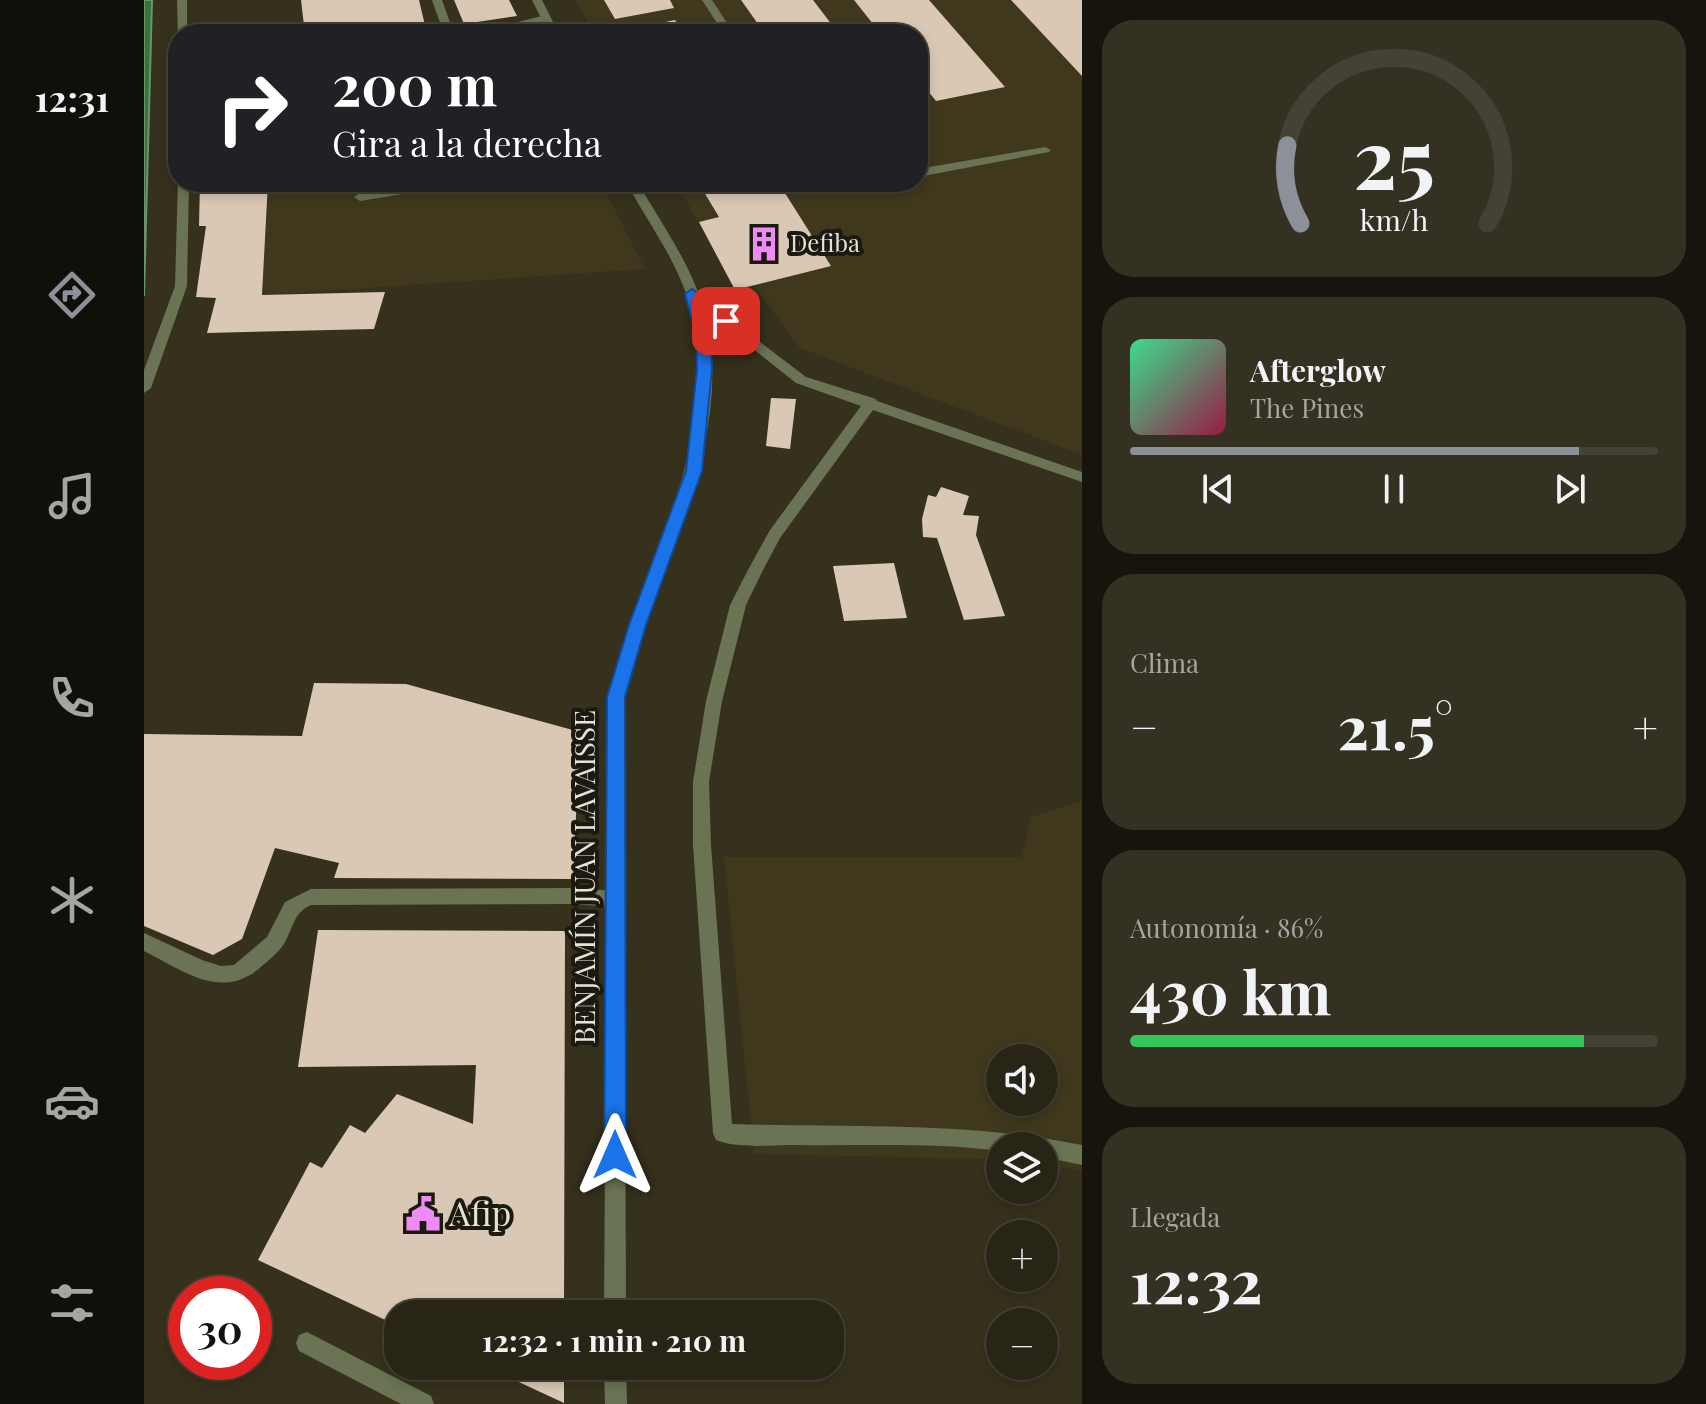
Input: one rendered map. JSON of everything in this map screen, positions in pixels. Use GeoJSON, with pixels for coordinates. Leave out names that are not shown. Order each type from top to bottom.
{"type":"FeatureCollection","features":[{"type":"Feature","properties":{"kind":"street"},"geometry":{"type":"LineString","coordinates":[[182,0],[182,24]]}},
{"type":"Feature","properties":{"kind":"street"},"geometry":{"type":"LineString","coordinates":[[437,0],[445,24]]}},
{"type":"Feature","properties":{"kind":"street"},"geometry":{"type":"LineString","coordinates":[[537,0],[549,24]]}},
{"type":"Feature","properties":{"kind":"street"},"geometry":{"type":"LineString","coordinates":[[707,0],[723,24]]}},
{"type":"Feature","properties":{"kind":"street"},"geometry":{"type":"LineString","coordinates":[[519,24],[546,18]]}},
{"type":"Feature","properties":{"kind":"street"},"geometry":{"type":"LineString","coordinates":[[928,171],[1045,150]]}},
{"type":"Feature","properties":{"kind":"street"},"geometry":{"type":"LineString","coordinates":[[144,388],[181,286],[183,192]]}},
{"type":"Feature","properties":{"kind":"street"},"geometry":{"type":"LineString","coordinates":[[360,197],[391,192]]}},
{"type":"Feature","properties":{"kind":"street","name":"BENJAMÍN JUAN LAVAISSE"},"geometry":{"type":"LineString","coordinates":[[615,1300],[616,697],[637,625],[694,471],[704,393],[703,337],[692,294],[637,192]]}},
{"type":"Feature","properties":{"kind":"street"},"geometry":{"type":"LineString","coordinates":[[692,294],[801,380],[1082,477]]}},
{"type":"Feature","properties":{"kind":"street"},"geometry":{"type":"LineString","coordinates":[[871,402],[775,534],[756,568],[738,605],[714,701],[701,782],[702,845],[723,1133],[991,1139],[1049,1146],[1082,1155]]}},
{"type":"Feature","properties":{"kind":"street"},"geometry":{"type":"LineString","coordinates":[[144,942],[217,975],[232,976],[271,947],[279,937],[288,910],[297,901],[311,897],[573,896],[614,899]]}},
{"type":"Feature","properties":{"kind":"street"},"geometry":{"type":"LineString","coordinates":[[307,1343],[423,1404]]}},
{"type":"Feature","properties":{"kind":"street"},"geometry":{"type":"LineString","coordinates":[[615,1380],[616,1404]]}},
{"type":"Feature","properties":{"kind":"shaded area"},"geometry":{"type":"Polygon","coordinates":[[[144,0],[152,0],[144,296],[144,0]]]}},
{"type":"Feature","properties":{"kind":"shaded area","name":"Defiba"},"geometry":{"type":"Polygon","coordinates":[[[576,0],[1082,0],[1082,455],[800,348],[753,285],[735,290],[681,192],[928,192],[928,24],[589,24],[576,0]]]}},
{"type":"Feature","properties":{"kind":"shaded area"},"geometry":{"type":"Polygon","coordinates":[[[267,192],[606,192],[645,269],[262,295],[267,192]]]}},
{"type":"Feature","properties":{"kind":"shaded area"},"geometry":{"type":"Polygon","coordinates":[[[1082,801],[1082,1171],[1058,1165],[1058,1132],[986,1132],[986,1159],[754,1154],[724,857],[1022,857],[1031,817],[1082,801]]]}},
{"type":"Feature","properties":{"kind":"building"},"geometry":{"type":"Polygon","coordinates":[[[301,0],[419,0],[425,24],[304,24],[301,0]]]}},
{"type":"Feature","properties":{"kind":"building"},"geometry":{"type":"Polygon","coordinates":[[[454,0],[509,0],[517,16],[464,24],[454,0]]]}},
{"type":"Feature","properties":{"kind":"building"},"geometry":{"type":"Polygon","coordinates":[[[604,0],[670,0],[674,8],[615,19],[604,0]]]}},
{"type":"Feature","properties":{"kind":"building"},"geometry":{"type":"Polygon","coordinates":[[[741,0],[813,0],[831,24],[758,24],[741,0]]]}},
{"type":"Feature","properties":{"kind":"building"},"geometry":{"type":"Polygon","coordinates":[[[854,0],[929,0],[1005,87],[936,101],[928,91],[928,24],[873,24],[854,0]]]}},
{"type":"Feature","properties":{"kind":"building"},"geometry":{"type":"Polygon","coordinates":[[[1011,0],[1082,0],[1082,76],[1011,0]]]}},
{"type":"Feature","properties":{"kind":"building"},"geometry":{"type":"Polygon","coordinates":[[[675,20],[678,24],[656,24],[675,20]]]}},
{"type":"Feature","properties":{"kind":"building"},"geometry":{"type":"Polygon","coordinates":[[[200,192],[267,192],[262,295],[385,292],[374,329],[207,333],[216,298],[196,297],[206,226],[199,226],[200,192]]]}},
{"type":"Feature","properties":{"kind":"building","name":"Defiba"},"geometry":{"type":"Polygon","coordinates":[[[704,192],[784,192],[831,266],[735,290],[699,222],[719,217],[704,192]]]}},
{"type":"Feature","properties":{"kind":"building"},"geometry":{"type":"Polygon","coordinates":[[[771,398],[796,399],[790,449],[766,446],[771,398]]]}},
{"type":"Feature","properties":{"kind":"building"},"geometry":{"type":"Polygon","coordinates":[[[941,487],[969,496],[963,515],[979,516],[976,535],[1005,616],[964,620],[937,538],[923,537],[922,519],[928,495],[936,497],[941,487]]]}},
{"type":"Feature","properties":{"kind":"building"},"geometry":{"type":"Polygon","coordinates":[[[894,563],[907,618],[844,621],[833,566],[894,563]]]}},
{"type":"Feature","properties":{"kind":"building"},"geometry":{"type":"Polygon","coordinates":[[[314,683],[406,684],[580,732],[573,879],[334,878],[339,863],[275,848],[242,939],[213,955],[144,926],[144,734],[302,736],[314,683]]]}},
{"type":"Feature","properties":{"kind":"building","name":"Afip"},"geometry":{"type":"Polygon","coordinates":[[[318,930],[565,931],[564,1300],[384,1300],[384,1319],[258,1260],[310,1162],[322,1168],[350,1125],[365,1133],[397,1094],[473,1124],[476,1065],[298,1067],[318,930]]]}},
{"type":"Feature","properties":{"kind":"building"},"geometry":{"type":"Polygon","coordinates":[[[514,1380],[564,1380],[564,1403],[514,1380]]]}},
{"type":"Feature","properties":{"kind":"place","name":"Defiba"},"geometry":{"type":"Point","coordinates":[764,244]}},
{"type":"Feature","properties":{"kind":"place","name":"Afip"},"geometry":{"type":"Point","coordinates":[423,1214]}},
{"type":"Feature","properties":{"kind":"route"},"geometry":{"type":"LineString","coordinates":[[615,1155],[616,697],[637,625],[694,471],[705,369],[703,337],[692,294],[726,321]]}}]}
